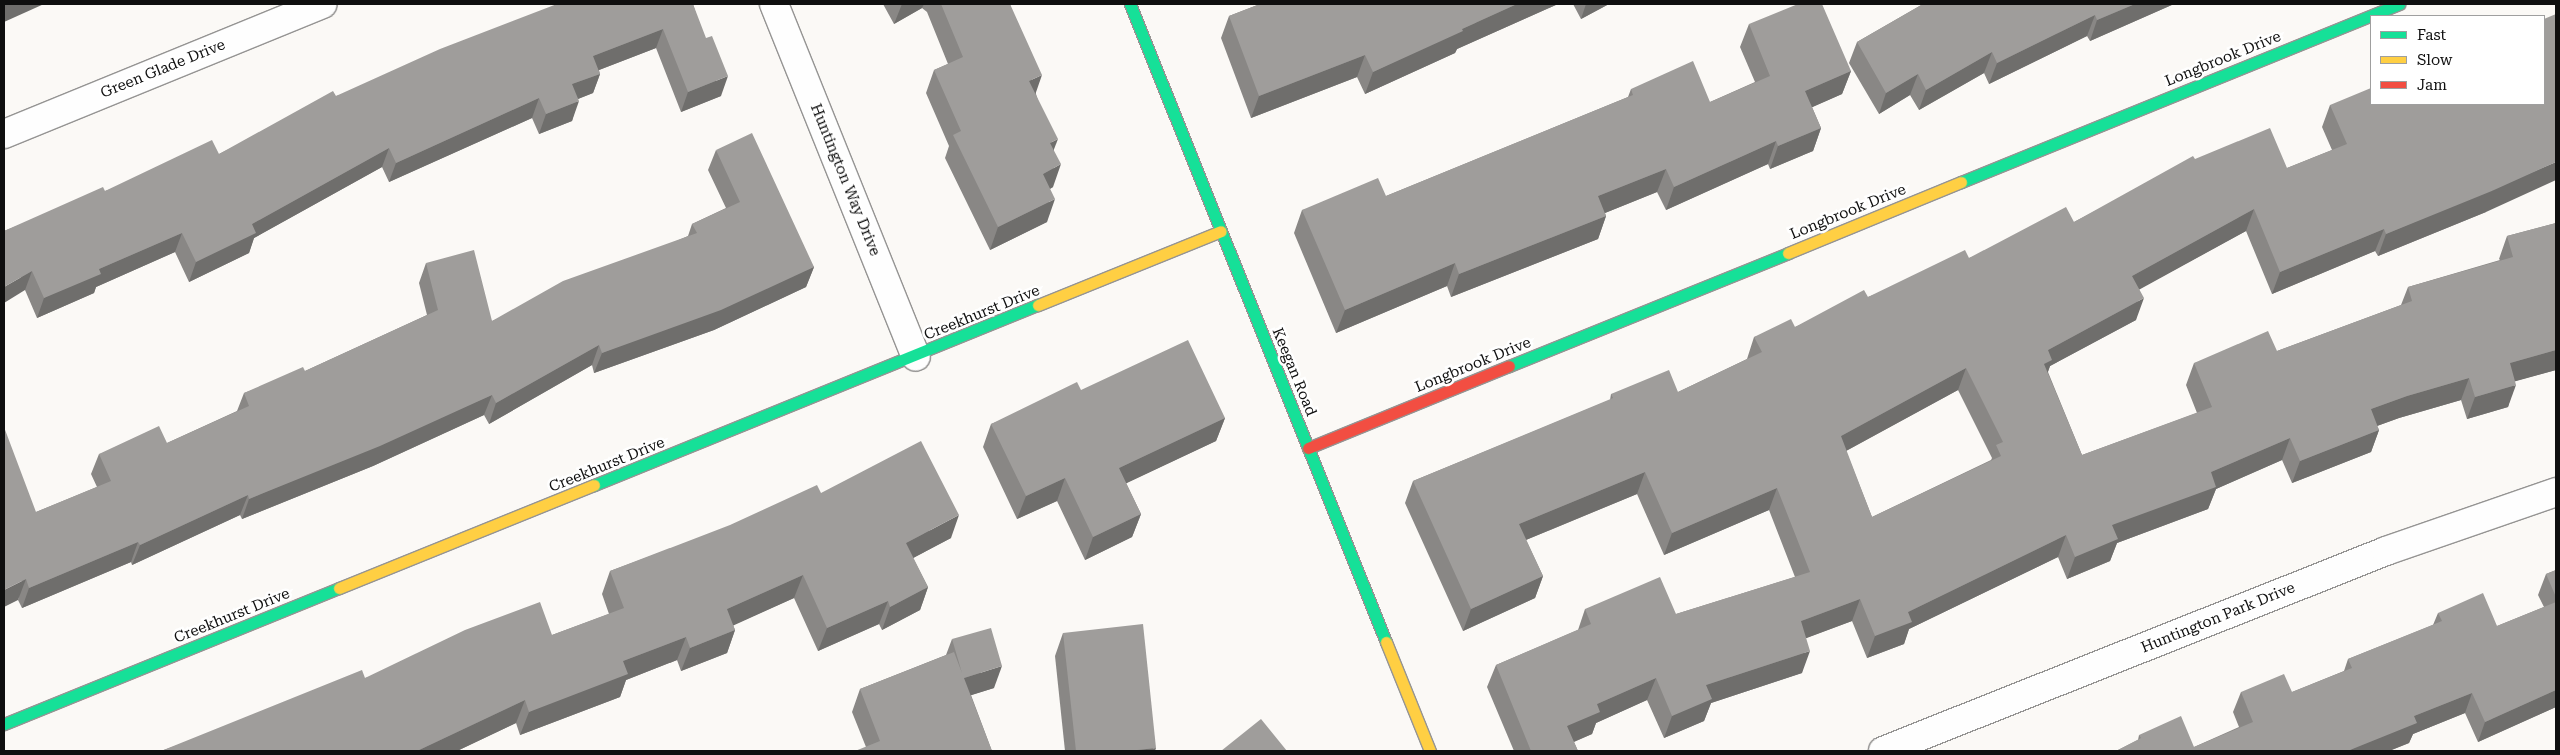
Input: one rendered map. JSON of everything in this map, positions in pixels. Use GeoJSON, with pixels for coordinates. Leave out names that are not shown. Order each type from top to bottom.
{"type":"FeatureCollection","features":[{"type":"Feature","properties":{"kind":"street","name":"Green Glade Drive"},"geometry":{"type":"LineString","coordinates":[[4,134],[322,4]]}},
{"type":"Feature","properties":{"kind":"street","name":"Huntington Way Drive"},"geometry":{"type":"LineString","coordinates":[[774,4],[916,357]]}},
{"type":"Feature","properties":{"kind":"street","name":"Keegan Road"},"geometry":{"type":"LineString","coordinates":[[1130,4],[1430,751]]}},
{"type":"Feature","properties":{"kind":"street","name":"Longbrook Drive"},"geometry":{"type":"LineString","coordinates":[[2373,15],[2400,4]]}},
{"type":"Feature","properties":{"kind":"street","name":"Longbrook Drive"},"geometry":{"type":"LineString","coordinates":[[1308,448],[2370,16]]}},
{"type":"Feature","properties":{"kind":"street","name":"Creekhurst Drive"},"geometry":{"type":"LineString","coordinates":[[4,724],[916,357],[1221,231]]}},
{"type":"Feature","properties":{"kind":"street","name":"Huntington Park Drive"},"geometry":{"type":"LineString","coordinates":[[1883,751],[2386,551],[2556,492]]}},
{"type":"Feature","properties":{"kind":"building"},"geometry":{"type":"Polygon","coordinates":[[[557,4],[693,4],[706,38],[712,36],[728,76],[688,92],[663,29],[593,56],[600,74],[572,84],[579,101],[546,114],[539,98],[396,163],[389,148],[252,224],[256,233],[196,262],[182,233],[99,269],[101,274],[44,298],[32,271],[4,287],[4,231],[103,187],[105,191],[212,140],[219,154],[333,91],[336,96],[440,49],[557,4]]]}},
{"type":"Feature","properties":{"kind":"building"},"geometry":{"type":"Polygon","coordinates":[[[941,4],[1010,4],[1042,75],[1029,81],[1058,139],[1050,143],[1061,164],[1043,174],[1055,199],[998,227],[953,135],[961,131],[934,70],[963,57],[941,4]]]}},
{"type":"Feature","properties":{"kind":"building"},"geometry":{"type":"Polygon","coordinates":[[[1260,4],[1517,4],[1373,72],[1365,55],[1259,96],[1229,16],[1260,4]]]}},
{"type":"Feature","properties":{"kind":"building"},"geometry":{"type":"Polygon","coordinates":[[[1798,4],[1822,4],[1851,71],[1805,91],[1821,128],[1778,146],[1776,141],[1674,187],[1666,169],[1598,196],[1606,216],[1459,274],[1455,263],[1345,310],[1302,210],[1378,178],[1386,196],[1633,95],[1631,89],[1693,61],[1710,102],[1770,76],[1749,24],[1798,4]]]}},
{"type":"Feature","properties":{"kind":"building"},"geometry":{"type":"Polygon","coordinates":[[[1923,4],[2135,4],[2097,20],[2095,15],[1997,63],[1992,52],[1926,90],[1918,74],[1886,93],[1857,42],[1923,4]]]}},
{"type":"Feature","properties":{"kind":"building"},"geometry":{"type":"Polygon","coordinates":[[[2556,14],[2556,162],[2494,190],[2386,234],[2384,229],[2280,272],[2254,209],[2132,276],[2144,298],[2048,350],[2052,360],[2044,364],[2082,455],[2212,407],[2194,363],[2268,331],[2277,351],[2412,301],[2408,287],[2513,257],[2507,236],[2556,223],[2556,350],[2510,363],[2516,385],[2475,397],[2469,378],[2407,396],[2371,409],[2379,430],[2300,461],[2290,438],[2211,472],[2216,487],[2112,525],[2118,539],[2075,557],[2066,535],[1908,612],[1912,622],[1875,636],[1860,599],[1801,621],[1810,651],[1706,685],[1712,699],[1672,716],[1656,678],[1597,704],[1600,712],[1567,726],[1578,751],[1531,751],[1496,665],[1591,624],[1585,609],[1660,577],[1676,614],[1810,572],[1777,488],[1672,533],[1645,472],[1519,524],[1543,576],[1471,609],[1413,481],[1613,398],[1611,394],[1669,370],[1678,392],[1762,352],[1754,337],[1791,319],[1795,327],[1864,290],[1868,297],[1965,250],[1969,258],[2066,207],[2074,222],[2193,156],[2195,159],[2270,128],[2287,168],[2347,144],[2330,105],[2370,88],[2370,105],[2545,105],[2545,19],[2556,14]],[[1966,368],[1841,436],[1872,517],[2001,456],[1996,445],[2003,442],[1966,368]]]}},
{"type":"Feature","properties":{"kind":"building"},"geometry":{"type":"Polygon","coordinates":[[[752,133],[814,267],[721,310],[602,353],[599,345],[496,403],[492,395],[380,446],[249,499],[248,495],[140,545],[138,542],[29,588],[26,579],[4,590],[4,427],[36,512],[111,481],[99,454],[159,426],[167,443],[249,406],[244,393],[303,367],[305,371],[438,310],[426,263],[474,250],[492,321],[563,281],[697,233],[692,224],[740,202],[716,150],[752,133]]]}},
{"type":"Feature","properties":{"kind":"building"},"geometry":{"type":"Polygon","coordinates":[[[1188,340],[1225,418],[1119,468],[1141,514],[1093,537],[1065,478],[1026,496],[991,424],[1077,382],[1081,390],[1188,340]]]}},
{"type":"Feature","properties":{"kind":"building"},"geometry":{"type":"Polygon","coordinates":[[[921,441],[959,515],[906,543],[928,587],[890,607],[888,601],[827,628],[803,575],[727,609],[735,630],[690,648],[686,637],[623,661],[628,674],[529,712],[525,700],[417,751],[161,751],[362,670],[365,678],[465,630],[540,602],[552,635],[624,608],[610,571],[730,525],[817,485],[821,493],[921,441]]]}},
{"type":"Feature","properties":{"kind":"building"},"geometry":{"type":"Polygon","coordinates":[[[2556,570],[2556,597],[2546,574],[2556,570]]]}},
{"type":"Feature","properties":{"kind":"building"},"geometry":{"type":"Polygon","coordinates":[[[2483,593],[2497,626],[2556,602],[2556,690],[2485,722],[2472,693],[2414,716],[2417,723],[2350,751],[2116,751],[2141,738],[2139,735],[2181,716],[2194,747],[2253,722],[2241,692],[2284,674],[2292,692],[2352,668],[2348,659],[2442,621],[2438,613],[2483,593]]]}},
{"type":"Feature","properties":{"kind":"building"},"geometry":{"type":"Polygon","coordinates":[[[1143,624],[1156,748],[1128,751],[1076,751],[1063,633],[1143,624]]]}},
{"type":"Feature","properties":{"kind":"building"},"geometry":{"type":"Polygon","coordinates":[[[991,628],[1002,666],[964,678],[992,751],[855,751],[880,741],[860,689],[954,652],[962,673],[952,639],[991,628]]]}},
{"type":"Feature","properties":{"kind":"building"},"geometry":{"type":"Polygon","coordinates":[[[1261,719],[1287,751],[1221,751],[1261,719]]]}},
{"type":"Feature","properties":{"kind":"traffic: fast"},"geometry":{"type":"LineString","coordinates":[[1130,4],[1386,642]]}},
{"type":"Feature","properties":{"kind":"traffic: fast"},"geometry":{"type":"LineString","coordinates":[[2372,15],[2399,4]]}},
{"type":"Feature","properties":{"kind":"traffic: fast"},"geometry":{"type":"LineString","coordinates":[[1961,182],[2370,16]]}},
{"type":"Feature","properties":{"kind":"traffic: fast"},"geometry":{"type":"LineString","coordinates":[[1509,366],[1788,253]]}},
{"type":"Feature","properties":{"kind":"traffic: fast"},"geometry":{"type":"LineString","coordinates":[[594,485],[1038,305]]}},
{"type":"Feature","properties":{"kind":"traffic: fast"},"geometry":{"type":"LineString","coordinates":[[4,724],[339,588]]}},
{"type":"Feature","properties":{"kind":"traffic: slow"},"geometry":{"type":"LineString","coordinates":[[1788,253],[1961,182]]}},
{"type":"Feature","properties":{"kind":"traffic: slow"},"geometry":{"type":"LineString","coordinates":[[1038,305],[1221,231]]}},
{"type":"Feature","properties":{"kind":"traffic: slow"},"geometry":{"type":"LineString","coordinates":[[339,588],[594,485]]}},
{"type":"Feature","properties":{"kind":"traffic: slow"},"geometry":{"type":"LineString","coordinates":[[1386,642],[1430,751]]}},
{"type":"Feature","properties":{"kind":"traffic: jam"},"geometry":{"type":"LineString","coordinates":[[1308,448],[1509,366]]}}]}
